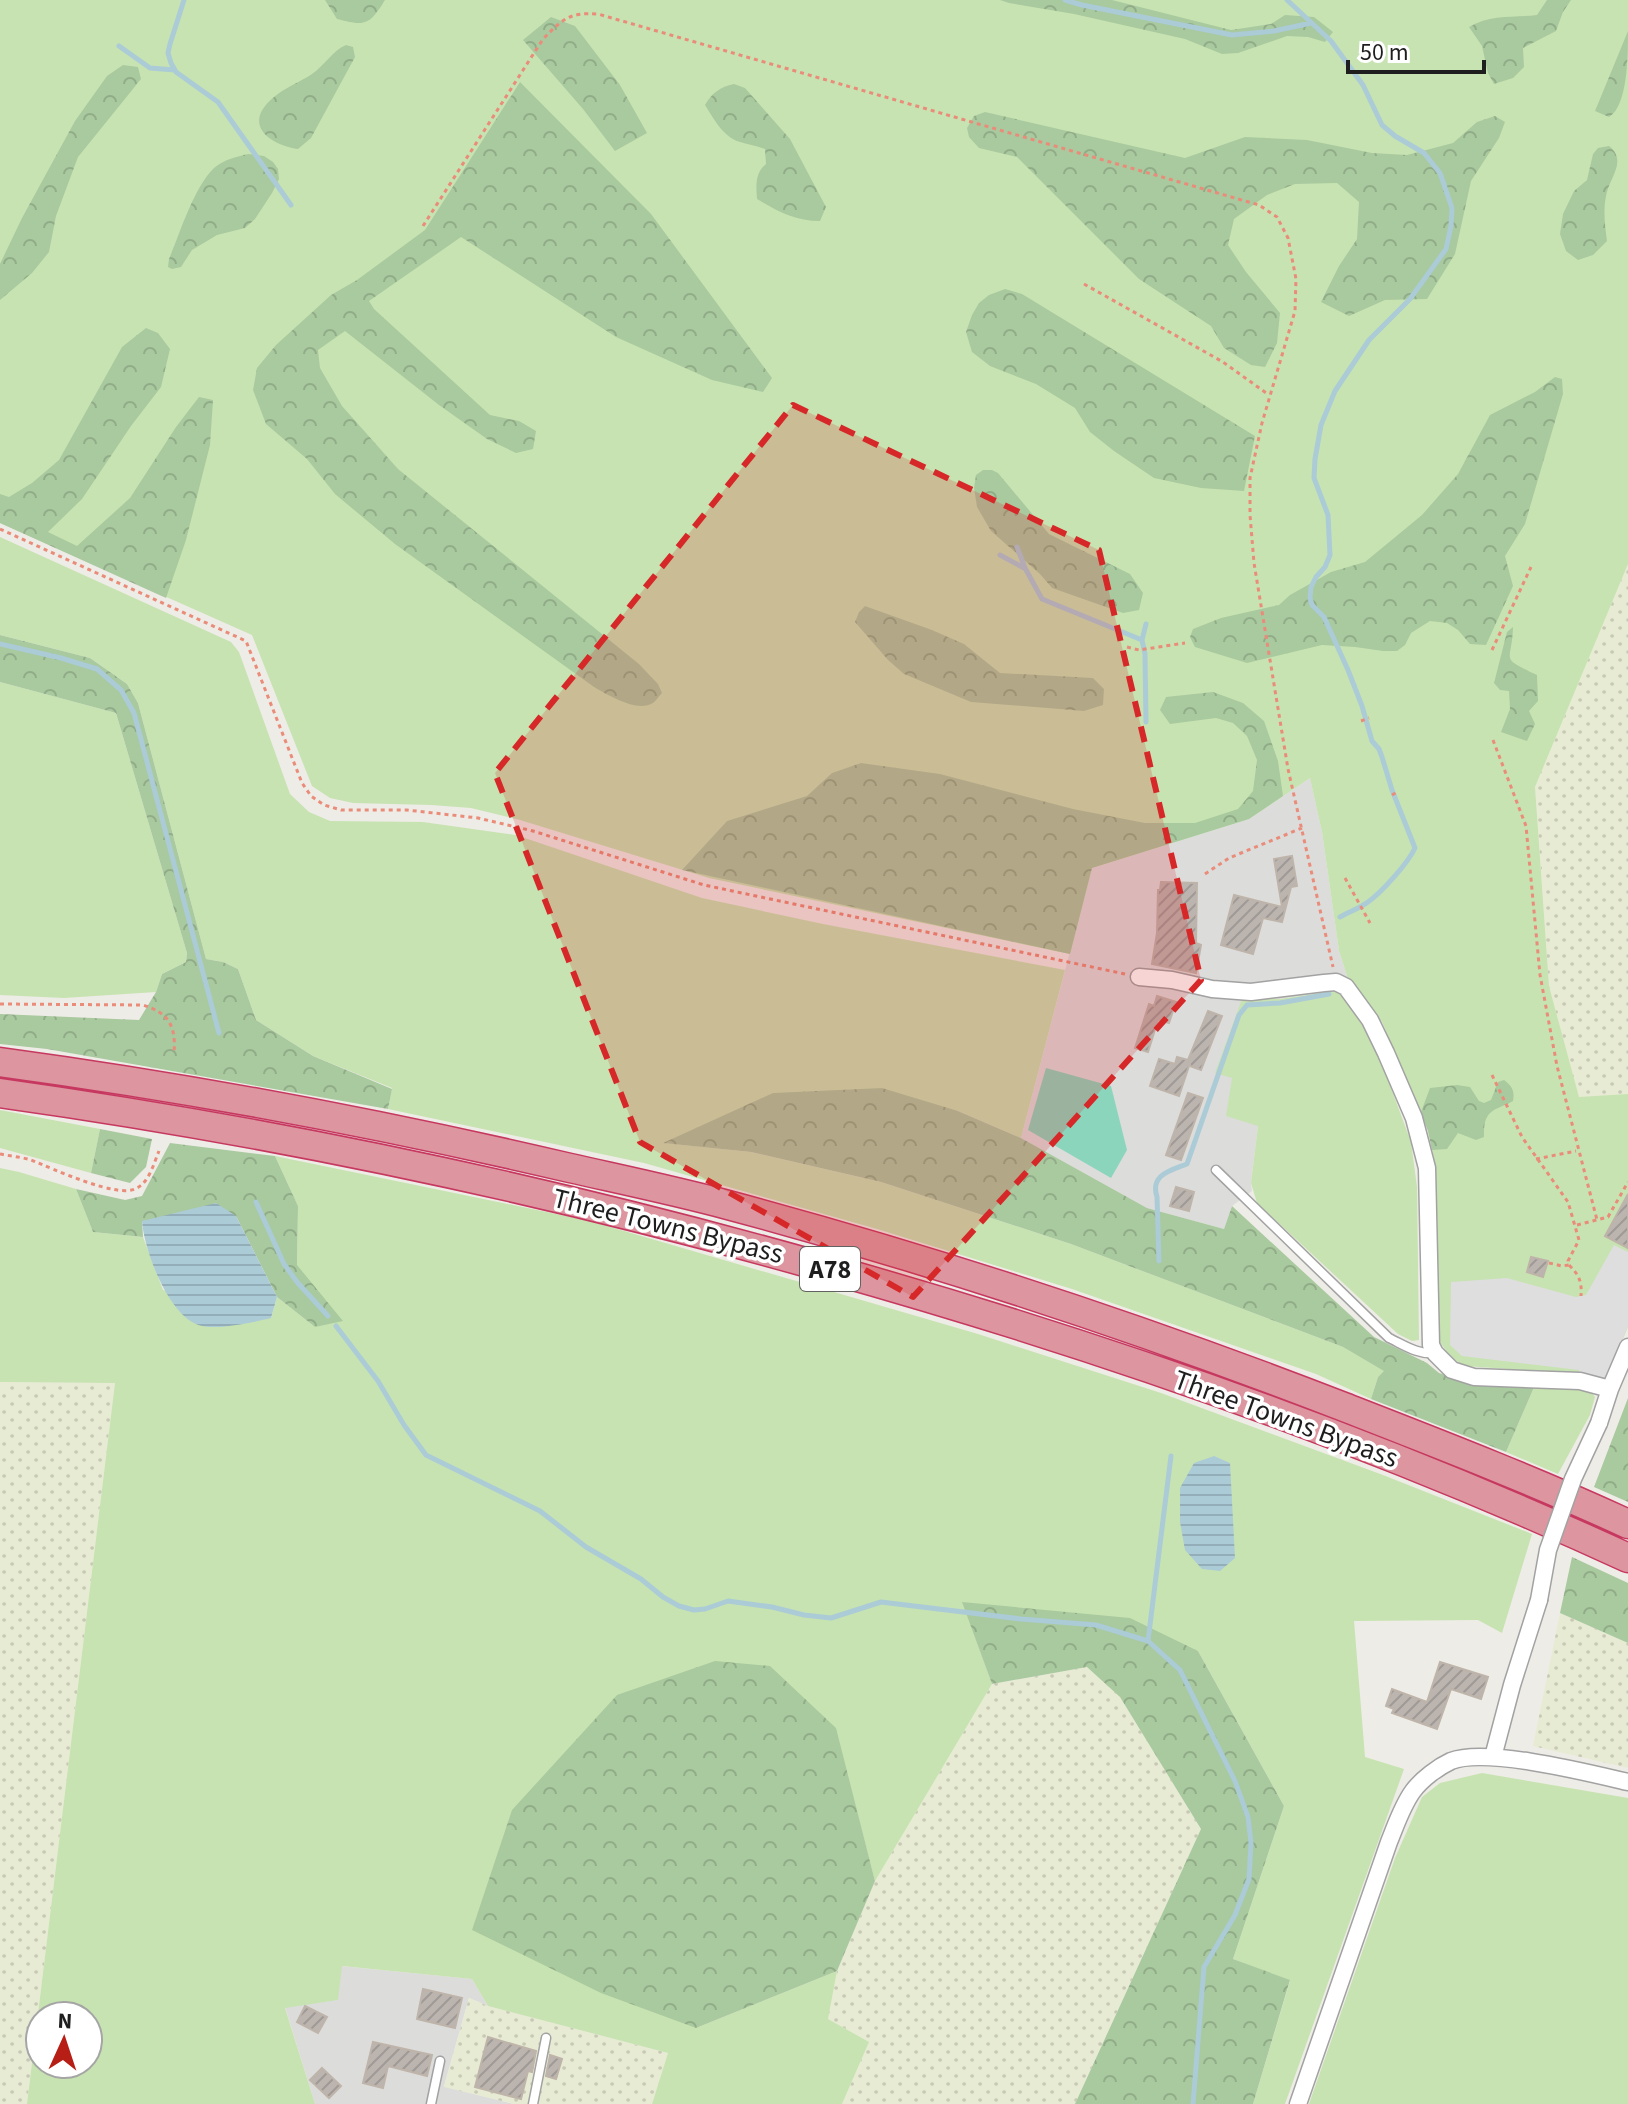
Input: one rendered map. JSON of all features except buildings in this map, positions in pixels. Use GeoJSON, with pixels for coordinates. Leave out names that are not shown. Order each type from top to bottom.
{"type":"FeatureCollection","features":[{"type":"Feature","properties":{"kind":"highway","name":"Three Towns Bypass"},"geometry":{"type":"LineString","coordinates":[[0,1062],[269,1104],[484,1148],[740,1208],[926,1262],[1104,1319],[1263,1375],[1433,1441],[1628,1524]]}},
{"type":"Feature","properties":{"kind":"highway","name":"Three Towns Bypass"},"geometry":{"type":"LineString","coordinates":[[0,1093],[251,1133],[479,1178],[715,1236],[918,1293],[1100,1351],[1254,1405],[1425,1471],[1628,1558]]}},
{"type":"Feature","properties":{"kind":"street"},"geometry":{"type":"LineString","coordinates":[[1139,977],[1251,992],[1336,982],[1346,987],[1370,1020],[1414,1118],[1427,1168],[1431,1345],[1435,1353],[1452,1370],[1474,1377],[1580,1381],[1610,1389]]}},
{"type":"Feature","properties":{"kind":"street"},"geometry":{"type":"LineString","coordinates":[[1493,1757],[1539,1600],[1548,1550],[1573,1479],[1599,1423],[1628,1347]]}},
{"type":"Feature","properties":{"kind":"street"},"geometry":{"type":"LineString","coordinates":[[1298,2104],[1389,1842],[1414,1789],[1453,1761],[1472,1757],[1493,1757],[1576,1770],[1628,1782]]}},
{"type":"Feature","properties":{"kind":"lane"},"geometry":{"type":"LineString","coordinates":[[1216,1170],[1389,1338],[1409,1349],[1435,1353]]}},
{"type":"Feature","properties":{"kind":"lane"},"geometry":{"type":"LineString","coordinates":[[533,2104],[546,2038]]}},
{"type":"Feature","properties":{"kind":"lane"},"geometry":{"type":"LineString","coordinates":[[431,2104],[440,2061]]}},
{"type":"Feature","properties":{"kind":"path"},"geometry":{"type":"LineString","coordinates":[[423,226],[543,39],[563,19],[579,13],[598,14],[1259,205],[1277,217],[1288,238],[1296,279],[1295,311],[1262,423],[1250,478],[1250,515],[1254,563],[1288,769],[1336,982]]}},
{"type":"Feature","properties":{"kind":"path"},"geometry":{"type":"LineString","coordinates":[[1084,284],[1223,362],[1270,396]]}},
{"type":"Feature","properties":{"kind":"path"},"geometry":{"type":"LineString","coordinates":[[0,529],[246,641],[302,783],[311,796],[324,805],[341,810],[407,810],[478,818],[533,831],[704,885],[1139,977]]}},
{"type":"Feature","properties":{"kind":"path"},"geometry":{"type":"LineString","coordinates":[[1492,650],[1531,567]]}},
{"type":"Feature","properties":{"kind":"path"},"geometry":{"type":"LineString","coordinates":[[1127,647],[1146,650],[1185,643]]}},
{"type":"Feature","properties":{"kind":"path"},"geometry":{"type":"LineString","coordinates":[[1361,721],[1369,718]]}},
{"type":"Feature","properties":{"kind":"path"},"geometry":{"type":"LineString","coordinates":[[1493,740],[1526,826],[1540,975],[1557,1066],[1597,1220]]}},
{"type":"Feature","properties":{"kind":"path"},"geometry":{"type":"LineString","coordinates":[[1392,795],[1397,792]]}},
{"type":"Feature","properties":{"kind":"path"},"geometry":{"type":"LineString","coordinates":[[1205,874],[1229,858],[1302,828]]}},
{"type":"Feature","properties":{"kind":"path"},"geometry":{"type":"LineString","coordinates":[[1345,878],[1370,921]]}},
{"type":"Feature","properties":{"kind":"path"},"geometry":{"type":"LineString","coordinates":[[0,1004],[143,1005],[159,1010],[168,1019],[175,1041],[174,1053]]}},
{"type":"Feature","properties":{"kind":"path"},"geometry":{"type":"LineString","coordinates":[[1492,1075],[1522,1137],[1568,1202],[1579,1240],[1568,1261],[1579,1278],[1581,1296]]}},
{"type":"Feature","properties":{"kind":"path"},"geometry":{"type":"LineString","coordinates":[[0,1154],[27,1159],[104,1188],[130,1191],[140,1187],[159,1151]]}},
{"type":"Feature","properties":{"kind":"path"},"geometry":{"type":"LineString","coordinates":[[1536,1159],[1576,1151]]}},
{"type":"Feature","properties":{"kind":"path"},"geometry":{"type":"LineString","coordinates":[[1576,1225],[1608,1217],[1628,1182]]}},
{"type":"Feature","properties":{"kind":"path"},"geometry":{"type":"LineString","coordinates":[[1549,1263],[1569,1265]]}},
{"type":"Feature","properties":{"kind":"highlighted area"},"geometry":{"type":"Polygon","coordinates":[[[793,405],[1099,550],[1201,980],[913,1297],[640,1142],[495,773],[793,405]]]}},
{"type":"Feature","properties":{"kind":"shaded area"},"geometry":{"type":"Polygon","coordinates":[[[1310,778],[1322,832],[1339,951],[1349,982],[1333,991],[1280,999],[1242,1000],[1233,1078],[1258,1126],[1252,1191],[1232,1206],[1224,1229],[1147,1208],[1021,1138],[1092,868],[1249,819],[1310,778]]]}},
{"type":"Feature","properties":{"kind":"shaded area"},"geometry":{"type":"Polygon","coordinates":[[[1614,1245],[1628,1252],[1628,1326],[1606,1378],[1579,1374],[1579,1370],[1462,1356],[1450,1345],[1451,1282],[1507,1278],[1576,1297],[1586,1295],[1614,1245]]]}},
{"type":"Feature","properties":{"kind":"shaded area"},"geometry":{"type":"Polygon","coordinates":[[[341,1966],[472,1979],[488,2006],[469,1998],[444,2086],[514,2104],[315,2104],[285,2007],[337,2000],[341,1966]]]}},
{"type":"Feature","properties":{"kind":"green space"},"geometry":{"type":"Polygon","coordinates":[[[0,0],[1628,0],[1628,564],[1535,787],[1549,986],[1579,1097],[1628,1094],[1628,1327],[1606,1378],[1465,1366],[1452,1358],[1438,1339],[1434,1158],[1428,1131],[1382,1022],[1349,982],[1339,951],[1322,832],[1310,778],[1249,819],[1092,868],[1070,954],[709,878],[471,808],[353,803],[330,798],[312,786],[252,635],[0,523],[0,0]]]}},
{"type":"Feature","properties":{"kind":"green space"},"geometry":{"type":"Polygon","coordinates":[[[325,0],[385,0],[366,22],[354,23],[337,19],[325,0]]]}},
{"type":"Feature","properties":{"kind":"green space"},"geometry":{"type":"Polygon","coordinates":[[[1000,0],[1112,0],[1231,30],[1271,24],[1285,15],[1314,17],[1333,32],[1325,42],[1287,36],[1238,53],[1222,54],[1185,39],[1000,0]]]}},
{"type":"Feature","properties":{"kind":"green space"},"geometry":{"type":"Polygon","coordinates":[[[1547,0],[1571,0],[1556,31],[1523,48],[1524,67],[1513,78],[1494,84],[1488,73],[1482,46],[1469,27],[1494,18],[1537,15],[1547,0]]]}},
{"type":"Feature","properties":{"kind":"green space"},"geometry":{"type":"Polygon","coordinates":[[[551,17],[575,26],[620,85],[647,133],[615,151],[523,40],[551,17]]]}},
{"type":"Feature","properties":{"kind":"green space"},"geometry":{"type":"Polygon","coordinates":[[[1628,31],[1623,91],[1620,102],[1609,117],[1595,111],[1628,31]]]}},
{"type":"Feature","properties":{"kind":"green space"},"geometry":{"type":"Polygon","coordinates":[[[346,45],[353,47],[355,57],[311,138],[298,149],[268,137],[259,124],[265,106],[279,93],[312,74],[346,45]]]}},
{"type":"Feature","properties":{"kind":"green space"},"geometry":{"type":"Polygon","coordinates":[[[123,65],[138,67],[141,79],[78,157],[56,216],[49,252],[32,273],[0,300],[0,264],[22,218],[75,121],[107,76],[123,65]]]}},
{"type":"Feature","properties":{"kind":"green space"},"geometry":{"type":"Polygon","coordinates":[[[520,82],[651,214],[772,378],[763,392],[712,380],[616,337],[461,237],[369,301],[490,415],[519,421],[536,431],[533,449],[516,453],[487,439],[345,331],[318,350],[320,368],[342,406],[398,469],[639,664],[658,684],[662,693],[646,706],[623,702],[594,687],[395,544],[335,494],[307,459],[266,424],[253,390],[257,368],[276,345],[331,295],[357,280],[425,230],[520,82]]]}},
{"type":"Feature","properties":{"kind":"green space"},"geometry":{"type":"Polygon","coordinates":[[[734,84],[745,88],[790,139],[826,207],[820,221],[794,217],[757,199],[758,175],[766,164],[765,149],[734,140],[720,127],[705,105],[717,91],[734,84]]]}},
{"type":"Feature","properties":{"kind":"green space"},"geometry":{"type":"Polygon","coordinates":[[[985,112],[1185,158],[1245,137],[1307,140],[1372,153],[1407,155],[1453,143],[1477,122],[1495,116],[1505,122],[1499,138],[1471,181],[1455,254],[1427,299],[1385,300],[1349,316],[1321,302],[1357,239],[1359,202],[1337,183],[1295,184],[1267,195],[1234,219],[1228,245],[1280,313],[1277,343],[1265,367],[1251,365],[1224,348],[1211,326],[1139,279],[1017,157],[979,148],[969,137],[967,128],[974,116],[985,112]]]}},
{"type":"Feature","properties":{"kind":"green space"},"geometry":{"type":"Polygon","coordinates":[[[1609,146],[1617,158],[1617,164],[1605,202],[1607,241],[1593,255],[1578,260],[1566,251],[1560,234],[1563,214],[1574,191],[1587,180],[1593,154],[1598,148],[1609,146]]]}},
{"type":"Feature","properties":{"kind":"green space"},"geometry":{"type":"Polygon","coordinates":[[[249,154],[264,156],[273,162],[279,179],[255,219],[245,228],[217,235],[192,250],[181,267],[168,267],[188,211],[207,176],[222,163],[249,154]]]}},
{"type":"Feature","properties":{"kind":"green space"},"geometry":{"type":"Polygon","coordinates":[[[1005,289],[1022,294],[1255,436],[1244,491],[1201,488],[1154,478],[1090,432],[1075,408],[1036,384],[990,366],[972,352],[966,332],[972,315],[979,303],[989,295],[1005,289]]]}},
{"type":"Feature","properties":{"kind":"green space"},"geometry":{"type":"Polygon","coordinates":[[[146,328],[158,333],[170,349],[161,387],[82,499],[48,532],[77,546],[130,498],[199,397],[213,400],[210,445],[186,540],[166,598],[0,523],[0,494],[9,497],[32,483],[59,460],[122,347],[146,328]]]}},
{"type":"Feature","properties":{"kind":"green space"},"geometry":{"type":"Polygon","coordinates":[[[1555,377],[1562,379],[1563,394],[1525,524],[1505,556],[1513,586],[1486,645],[1470,644],[1447,623],[1430,621],[1411,633],[1405,645],[1397,651],[1322,645],[1247,663],[1195,647],[1190,637],[1193,629],[1221,618],[1279,605],[1290,595],[1331,572],[1365,562],[1422,515],[1458,474],[1490,415],[1535,392],[1555,377]]]}},
{"type":"Feature","properties":{"kind":"green space"},"geometry":{"type":"Polygon","coordinates":[[[983,470],[998,473],[1049,534],[1130,574],[1143,593],[1139,610],[1123,613],[1052,588],[991,531],[977,507],[974,488],[976,475],[983,470]]]}},
{"type":"Feature","properties":{"kind":"green space"},"geometry":{"type":"Polygon","coordinates":[[[0,537],[231,642],[239,652],[290,794],[309,812],[330,821],[423,822],[516,835],[702,898],[1065,970],[1021,1138],[958,1111],[665,1143],[751,1152],[881,1182],[1071,1244],[1343,1347],[1385,1371],[1378,1377],[1371,1399],[1316,1374],[1072,1289],[877,1229],[644,1163],[388,1109],[392,1088],[313,1056],[256,1020],[238,969],[206,959],[138,703],[127,684],[90,658],[0,635],[0,537]]]}},
{"type":"Feature","properties":{"kind":"green space"},"geometry":{"type":"Polygon","coordinates":[[[1628,564],[1628,1094],[1579,1098],[1549,986],[1535,787],[1628,564]]]}},
{"type":"Feature","properties":{"kind":"green space"},"geometry":{"type":"Polygon","coordinates":[[[865,606],[964,644],[1000,673],[1093,678],[1104,689],[1103,705],[1084,711],[971,702],[904,674],[888,660],[855,622],[865,606]]]}},
{"type":"Feature","properties":{"kind":"green space"},"geometry":{"type":"Polygon","coordinates":[[[1513,627],[1510,658],[1537,675],[1538,701],[1529,711],[1535,724],[1527,741],[1501,732],[1510,709],[1509,691],[1500,690],[1494,683],[1507,632],[1513,627]]]}},
{"type":"Feature","properties":{"kind":"green space"},"geometry":{"type":"Polygon","coordinates":[[[0,635],[90,658],[127,684],[138,703],[206,959],[238,969],[256,1020],[313,1056],[392,1089],[388,1109],[47,1049],[0,1044],[0,1014],[139,1020],[156,992],[162,974],[186,962],[187,953],[116,713],[0,682],[0,635]]]}},
{"type":"Feature","properties":{"kind":"green space"},"geometry":{"type":"Polygon","coordinates":[[[0,682],[116,713],[187,953],[186,962],[162,974],[156,992],[64,998],[0,995],[0,682]]]}},
{"type":"Feature","properties":{"kind":"green space"},"geometry":{"type":"Polygon","coordinates":[[[1213,692],[1243,703],[1264,721],[1278,761],[1283,796],[1249,819],[1092,868],[1070,954],[682,870],[727,821],[807,796],[832,773],[861,763],[940,774],[1073,809],[1145,823],[1195,823],[1238,809],[1253,791],[1257,760],[1247,736],[1233,723],[1216,718],[1170,724],[1160,710],[1166,697],[1213,692]]]}},
{"type":"Feature","properties":{"kind":"green space"},"geometry":{"type":"Polygon","coordinates":[[[1333,991],[1347,997],[1377,1050],[1411,1142],[1417,1187],[1419,1340],[1412,1341],[1398,1334],[1257,1203],[1251,1183],[1258,1126],[1226,1116],[1232,1078],[1215,1073],[1242,999],[1280,999],[1333,991]]]}},
{"type":"Feature","properties":{"kind":"green space"},"geometry":{"type":"Polygon","coordinates":[[[1046,1068],[1111,1086],[1127,1150],[1111,1178],[1028,1130],[1046,1068]]]}},
{"type":"Feature","properties":{"kind":"green space"},"geometry":{"type":"Polygon","coordinates":[[[1504,1080],[1512,1089],[1513,1101],[1491,1112],[1485,1121],[1484,1137],[1476,1140],[1458,1133],[1447,1149],[1432,1150],[1421,1112],[1430,1088],[1470,1087],[1479,1101],[1484,1103],[1491,1100],[1498,1082],[1504,1080]]]}},
{"type":"Feature","properties":{"kind":"green space"},"geometry":{"type":"Polygon","coordinates":[[[882,1088],[958,1111],[1021,1138],[1147,1208],[1224,1229],[1232,1206],[1374,1337],[1427,1363],[1439,1373],[1461,1380],[1535,1385],[1506,1452],[1371,1399],[1378,1377],[1384,1371],[1343,1347],[1071,1244],[881,1182],[751,1152],[663,1143],[773,1093],[882,1088]]]}},
{"type":"Feature","properties":{"kind":"green space"},"geometry":{"type":"Polygon","coordinates":[[[0,1110],[100,1129],[91,1173],[0,1148],[0,1110]]]}},
{"type":"Feature","properties":{"kind":"green space"},"geometry":{"type":"Polygon","coordinates":[[[100,1129],[152,1139],[146,1167],[130,1183],[91,1173],[100,1129]]]}},
{"type":"Feature","properties":{"kind":"green space"},"geometry":{"type":"Polygon","coordinates":[[[170,1143],[275,1156],[298,1206],[297,1265],[343,1321],[315,1327],[277,1297],[236,1216],[142,1221],[143,1237],[93,1232],[76,1189],[125,1200],[142,1196],[170,1143]]]}},
{"type":"Feature","properties":{"kind":"green space"},"geometry":{"type":"Polygon","coordinates":[[[275,1156],[590,1221],[978,1334],[1161,1393],[1532,1534],[1502,1633],[1478,1620],[1354,1621],[1365,1757],[1404,1769],[1285,2104],[1253,2104],[1290,1981],[1233,1959],[1284,1806],[1198,1651],[963,1603],[992,1684],[875,1881],[835,1728],[696,2028],[837,1971],[828,2019],[869,2042],[842,2104],[652,2104],[668,2053],[488,2006],[472,1979],[342,1966],[338,2000],[285,2008],[315,2104],[27,2104],[30,2080],[104,2080],[104,2000],[40,2000],[115,1383],[0,1382],[0,1168],[76,1189],[93,1232],[143,1237],[163,1290],[271,1318],[277,1297],[315,1327],[297,1265],[298,1206],[275,1156]]]}},
{"type":"Feature","properties":{"kind":"green space"},"geometry":{"type":"Polygon","coordinates":[[[0,1382],[115,1383],[40,2000],[24,2000],[24,2080],[30,2080],[27,2104],[0,2104],[0,1382]]]}},
{"type":"Feature","properties":{"kind":"green space"},"geometry":{"type":"Polygon","coordinates":[[[1535,1385],[1588,1388],[1595,1397],[1590,1415],[1558,1474],[1506,1452],[1535,1385]]]}},
{"type":"Feature","properties":{"kind":"green space"},"geometry":{"type":"Polygon","coordinates":[[[1628,1398],[1628,1502],[1594,1487],[1628,1398]]]}},
{"type":"Feature","properties":{"kind":"green space"},"geometry":{"type":"Polygon","coordinates":[[[1572,1557],[1628,1583],[1628,1643],[1560,1613],[1572,1557]]]}},
{"type":"Feature","properties":{"kind":"green space"},"geometry":{"type":"Polygon","coordinates":[[[962,1602],[1130,1618],[1198,1651],[1284,1806],[1233,1959],[1290,1980],[1253,2104],[1075,2104],[1201,1829],[1120,1697],[1087,1667],[992,1684],[962,1602]]]}},
{"type":"Feature","properties":{"kind":"green space"},"geometry":{"type":"Polygon","coordinates":[[[1560,1613],[1628,1643],[1628,1768],[1533,1746],[1560,1613]]]}},
{"type":"Feature","properties":{"kind":"green space"},"geometry":{"type":"Polygon","coordinates":[[[715,1661],[770,1666],[836,1728],[875,1881],[837,1971],[696,2028],[601,1993],[472,1930],[512,1810],[617,1695],[715,1661]]]}},
{"type":"Feature","properties":{"kind":"green space"},"geometry":{"type":"Polygon","coordinates":[[[1088,1667],[1120,1697],[1201,1829],[1075,2104],[842,2104],[869,2042],[828,2019],[837,1971],[875,1881],[992,1684],[1088,1667]]]}},
{"type":"Feature","properties":{"kind":"green space"},"geometry":{"type":"Polygon","coordinates":[[[1482,1773],[1628,1798],[1628,2104],[1309,2104],[1395,1858],[1422,1797],[1440,1783],[1482,1773]]]}},
{"type":"Feature","properties":{"kind":"green space"},"geometry":{"type":"Polygon","coordinates":[[[469,1998],[488,2006],[668,2053],[652,2104],[514,2104],[444,2087],[469,1998]]]}},
{"type":"Feature","properties":{"kind":"water"},"geometry":{"type":"Polygon","coordinates":[[[216,1203],[236,1216],[277,1297],[271,1318],[227,1326],[202,1326],[179,1311],[160,1282],[142,1221],[216,1203]]]}},
{"type":"Feature","properties":{"kind":"water"},"geometry":{"type":"Polygon","coordinates":[[[1214,1456],[1230,1463],[1235,1558],[1220,1571],[1202,1569],[1185,1550],[1180,1522],[1180,1488],[1194,1463],[1214,1456]]]}},
{"type":"Feature","properties":{"kind":"waterway"},"geometry":{"type":"LineString","coordinates":[[184,0],[168,53],[171,63],[176,72],[218,102],[291,205]]}},
{"type":"Feature","properties":{"kind":"waterway"},"geometry":{"type":"LineString","coordinates":[[1065,0],[1232,35],[1311,23]]}},
{"type":"Feature","properties":{"kind":"waterway"},"geometry":{"type":"LineString","coordinates":[[1287,0],[1331,41],[1363,85],[1382,125],[1424,153],[1440,173],[1452,208],[1446,249],[1410,299],[1369,340],[1335,391],[1321,425],[1315,459],[1314,478],[1328,515],[1330,555],[1311,587],[1310,598],[1312,605],[1324,617],[1348,670],[1372,741],[1379,749],[1415,848],[1380,891],[1365,904],[1340,917]]}},
{"type":"Feature","properties":{"kind":"waterway"},"geometry":{"type":"LineString","coordinates":[[119,46],[150,68],[175,70]]}},
{"type":"Feature","properties":{"kind":"waterway"},"geometry":{"type":"LineString","coordinates":[[1017,547],[1042,599],[1142,640]]}},
{"type":"Feature","properties":{"kind":"waterway"},"geometry":{"type":"LineString","coordinates":[[1000,555],[1024,568]]}},
{"type":"Feature","properties":{"kind":"waterway"},"geometry":{"type":"LineString","coordinates":[[1146,624],[1142,640],[1146,722]]}},
{"type":"Feature","properties":{"kind":"waterway"},"geometry":{"type":"LineString","coordinates":[[0,644],[97,669],[121,690],[134,713],[219,1033]]}},
{"type":"Feature","properties":{"kind":"waterway"},"geometry":{"type":"LineString","coordinates":[[1159,1261],[1156,1184],[1163,1175],[1187,1164],[1239,1015],[1247,1005],[1280,1003],[1329,994]]}},
{"type":"Feature","properties":{"kind":"waterway"},"geometry":{"type":"LineString","coordinates":[[256,1202],[284,1264],[328,1316]]}},
{"type":"Feature","properties":{"kind":"waterway"},"geometry":{"type":"LineString","coordinates":[[336,1326],[378,1381],[426,1455],[540,1511],[586,1547],[641,1579],[679,1606],[705,1609],[728,1601],[831,1618],[881,1602],[1096,1625],[1148,1641],[1180,1670],[1235,1781],[1248,1817],[1251,1843],[1249,1879],[1235,1915],[1204,1967],[1193,2104]]}},
{"type":"Feature","properties":{"kind":"waterway"},"geometry":{"type":"LineString","coordinates":[[1148,1641],[1171,1456]]}}]}
